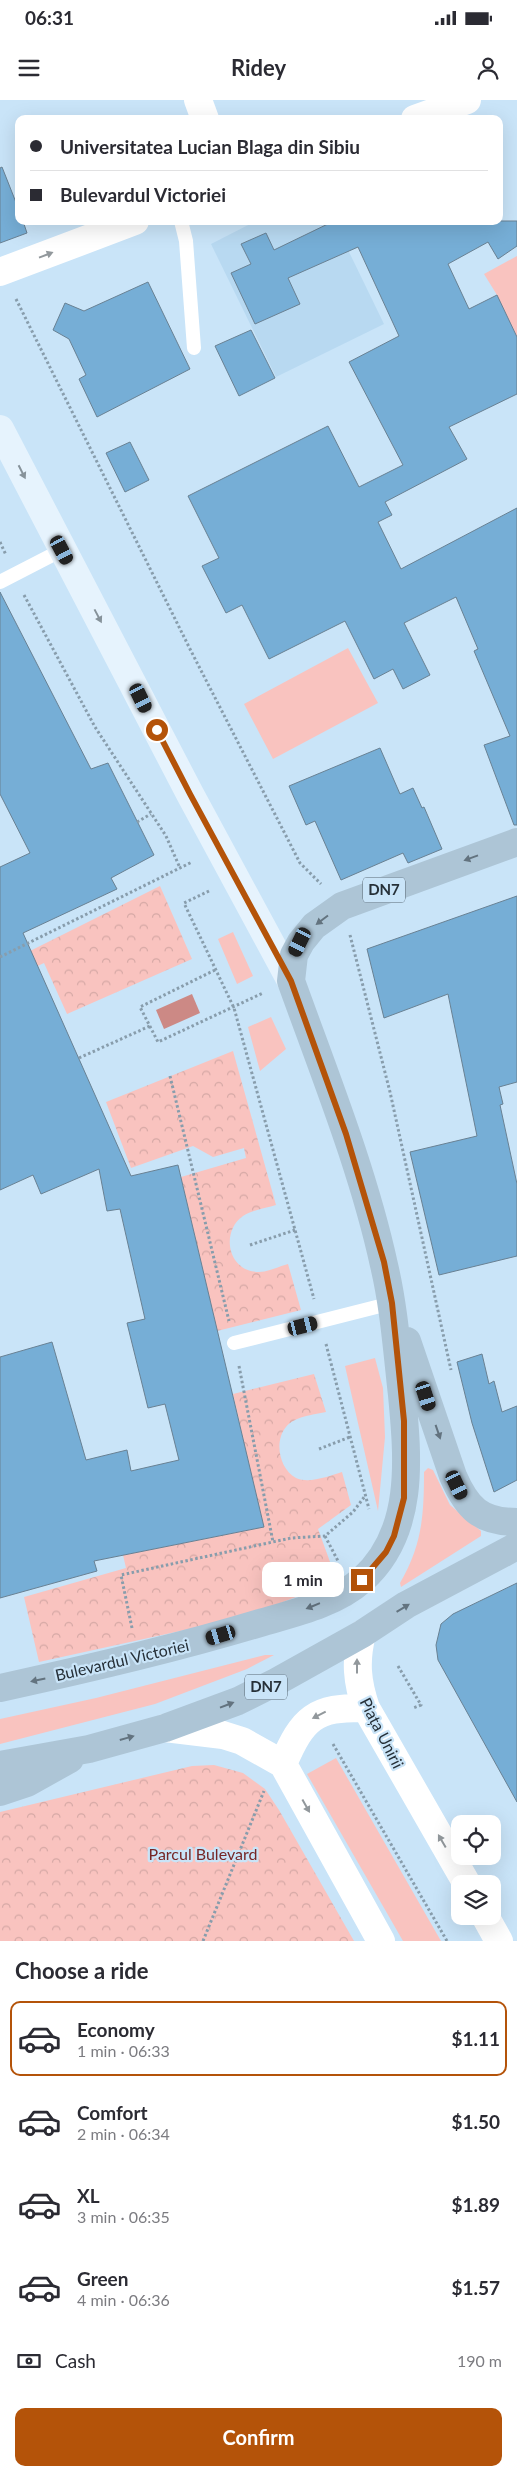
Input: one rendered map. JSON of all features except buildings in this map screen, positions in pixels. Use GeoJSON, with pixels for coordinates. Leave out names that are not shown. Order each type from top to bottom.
{"type":"FeatureCollection","features":[{"type":"Feature","properties":{"kind":"main road","name":"Bulevardul Victoriei"},"geometry":{"type":"LineString","coordinates":[[0,428],[62,550],[291,981],[346,1134],[384,1262],[392,1303],[405,1428],[405,1488],[400,1518],[386,1552],[362,1580],[336,1597],[303,1610],[138,1657],[0,1688]]}},
{"type":"Feature","properties":{"kind":"main road","name":"DN7"},"geometry":{"type":"LineString","coordinates":[[291,981],[294,955],[300,942],[314,926],[342,906],[517,842]]}},
{"type":"Feature","properties":{"kind":"main road","name":"Bulevardul Victoriei"},"geometry":{"type":"LineString","coordinates":[[392,1303],[461,1494],[472,1509],[485,1517],[502,1522],[517,1522]]}},
{"type":"Feature","properties":{"kind":"main road","name":"DN7"},"geometry":{"type":"LineString","coordinates":[[0,1765],[89,1749],[165,1728],[238,1701],[276,1682],[362,1634],[406,1606],[517,1546]]}},
{"type":"Feature","properties":{"kind":"main road"},"geometry":{"type":"LineString","coordinates":[[0,1792],[27,1784],[89,1749]]}},
{"type":"Feature","properties":{"kind":"street"},"geometry":{"type":"LineString","coordinates":[[198,100],[204,115]]}},
{"type":"Feature","properties":{"kind":"street"},"geometry":{"type":"LineString","coordinates":[[426,115],[467,100]]}},
{"type":"Feature","properties":{"kind":"street"},"geometry":{"type":"LineString","coordinates":[[1,272],[124,225]]}},
{"type":"Feature","properties":{"kind":"street","name":"Piața Unirii"},"geometry":{"type":"LineString","coordinates":[[362,1634],[356,1668],[366,1708],[461,1875]]}},
{"type":"Feature","properties":{"kind":"street"},"geometry":{"type":"LineString","coordinates":[[285,1767],[293,1739],[302,1726],[316,1716],[341,1708],[366,1708]]}},
{"type":"Feature","properties":{"kind":"street"},"geometry":{"type":"LineString","coordinates":[[165,1728],[223,1735],[242,1741],[285,1767],[381,1941]]}},
{"type":"Feature","properties":{"kind":"street"},"geometry":{"type":"LineString","coordinates":[[490,1925],[500,1941]]}},
{"type":"Feature","properties":{"kind":"lane"},"geometry":{"type":"LineString","coordinates":[[183,225],[186,241],[194,348]]}},
{"type":"Feature","properties":{"kind":"lane"},"geometry":{"type":"LineString","coordinates":[[0,582],[62,550]]}},
{"type":"Feature","properties":{"kind":"lane"},"geometry":{"type":"LineString","coordinates":[[234,1343],[392,1303]]}},
{"type":"Feature","properties":{"kind":"path"},"geometry":{"type":"LineString","coordinates":[[1,272],[191,651],[300,863],[342,906],[390,1092],[453,1377]]}},
{"type":"Feature","properties":{"kind":"path"},"geometry":{"type":"LineString","coordinates":[[0,542],[35,618],[95,727],[166,836],[180,868]]}},
{"type":"Feature","properties":{"kind":"path"},"geometry":{"type":"LineString","coordinates":[[137,822],[151,814]]}},
{"type":"Feature","properties":{"kind":"path"},"geometry":{"type":"LineString","coordinates":[[0,957],[220,848]]}},
{"type":"Feature","properties":{"kind":"path"},"geometry":{"type":"LineString","coordinates":[[236,878],[184,903],[234,1008],[320,1321],[370,1514]]}},
{"type":"Feature","properties":{"kind":"path"},"geometry":{"type":"LineString","coordinates":[[215,970],[140,1007],[158,1042],[291,981]]}},
{"type":"Feature","properties":{"kind":"path"},"geometry":{"type":"LineString","coordinates":[[79,1058],[150,1026]]}},
{"type":"Feature","properties":{"kind":"path"},"geometry":{"type":"LineString","coordinates":[[170,1076],[234,1343],[273,1542]]}},
{"type":"Feature","properties":{"kind":"path"},"geometry":{"type":"LineString","coordinates":[[250,1245],[295,1230]]}},
{"type":"Feature","properties":{"kind":"path"},"geometry":{"type":"LineString","coordinates":[[319,1449],[350,1437]]}},
{"type":"Feature","properties":{"kind":"path"},"geometry":{"type":"LineString","coordinates":[[138,1657],[121,1575],[273,1542],[325,1536],[353,1512],[366,1496]]}},
{"type":"Feature","properties":{"kind":"path"},"geometry":{"type":"LineString","coordinates":[[325,1536],[340,1564]]}},
{"type":"Feature","properties":{"kind":"path"},"geometry":{"type":"LineString","coordinates":[[398,1666],[421,1705],[414,1708]]}},
{"type":"Feature","properties":{"kind":"path"},"geometry":{"type":"LineString","coordinates":[[333,1744],[448,1941]]}},
{"type":"Feature","properties":{"kind":"path"},"geometry":{"type":"LineString","coordinates":[[202,1941],[265,1788],[285,1767]]}},
{"type":"Feature","properties":{"kind":"shaded area"},"geometry":{"type":"Polygon","coordinates":[[[248,225],[336,225],[384,324],[276,377],[211,244],[248,225]]]}},
{"type":"Feature","properties":{"kind":"shaded area"},"geometry":{"type":"Polygon","coordinates":[[[192,994],[200,1013],[164,1029],[156,1010],[192,994]]]}},
{"type":"Feature","properties":{"kind":"green space"},"geometry":{"type":"Polygon","coordinates":[[[517,256],[517,354],[497,295],[484,274],[517,256]]]}},
{"type":"Feature","properties":{"kind":"green space"},"geometry":{"type":"Polygon","coordinates":[[[348,648],[378,703],[273,759],[244,704],[348,648]]]}},
{"type":"Feature","properties":{"kind":"green space"},"geometry":{"type":"Polygon","coordinates":[[[160,886],[192,959],[67,1014],[44,963],[0,984],[0,966],[160,886]]]}},
{"type":"Feature","properties":{"kind":"green space"},"geometry":{"type":"Polygon","coordinates":[[[233,932],[253,976],[237,984],[218,939],[233,932]]]}},
{"type":"Feature","properties":{"kind":"green space"},"geometry":{"type":"Polygon","coordinates":[[[271,1017],[286,1049],[260,1071],[248,1027],[271,1017]]]}},
{"type":"Feature","properties":{"kind":"green space"},"geometry":{"type":"Polygon","coordinates":[[[233,1051],[276,1205],[247,1214],[236,1223],[231,1232],[231,1250],[240,1266],[248,1270],[263,1272],[288,1264],[301,1310],[217,1331],[181,1177],[246,1158],[244,1148],[213,1157],[193,1146],[131,1168],[106,1102],[233,1051]]]}},
{"type":"Feature","properties":{"kind":"green space"},"geometry":{"type":"Polygon","coordinates":[[[375,1358],[383,1388],[385,1437],[378,1511],[345,1366],[375,1358]]]}},
{"type":"Feature","properties":{"kind":"green space"},"geometry":{"type":"Polygon","coordinates":[[[314,1374],[326,1412],[294,1420],[282,1433],[279,1447],[282,1462],[290,1474],[301,1480],[319,1479],[342,1472],[351,1505],[318,1529],[337,1581],[244,1617],[39,1662],[24,1597],[126,1568],[123,1555],[263,1527],[233,1394],[314,1374]]]}},
{"type":"Feature","properties":{"kind":"green space"},"geometry":{"type":"Polygon","coordinates":[[[428,1468],[433,1470],[450,1505],[481,1531],[481,1536],[401,1587],[400,1583],[413,1556],[420,1530],[424,1472],[428,1468]]]}},
{"type":"Feature","properties":{"kind":"green space"},"geometry":{"type":"Polygon","coordinates":[[[265,1655],[274,1655],[247,1669],[155,1704],[0,1744],[0,1719],[96,1698],[265,1655]]]}},
{"type":"Feature","properties":{"kind":"green space"},"geometry":{"type":"Polygon","coordinates":[[[336,1758],[441,1941],[403,1941],[307,1774],[336,1758]]]}},
{"type":"Feature","properties":{"kind":"green space","name":"Parcul Bulevard"},"geometry":{"type":"Polygon","coordinates":[[[214,1765],[243,1773],[265,1789],[354,1941],[0,1941],[0,1812],[192,1766],[214,1765]]]}},
{"type":"Feature","properties":{"kind":"route"},"geometry":{"type":"LineString","coordinates":[[157,730],[291,981],[346,1134],[384,1262],[392,1303],[404,1421],[404,1498],[400,1518],[386,1552],[362,1580]]}}]}
